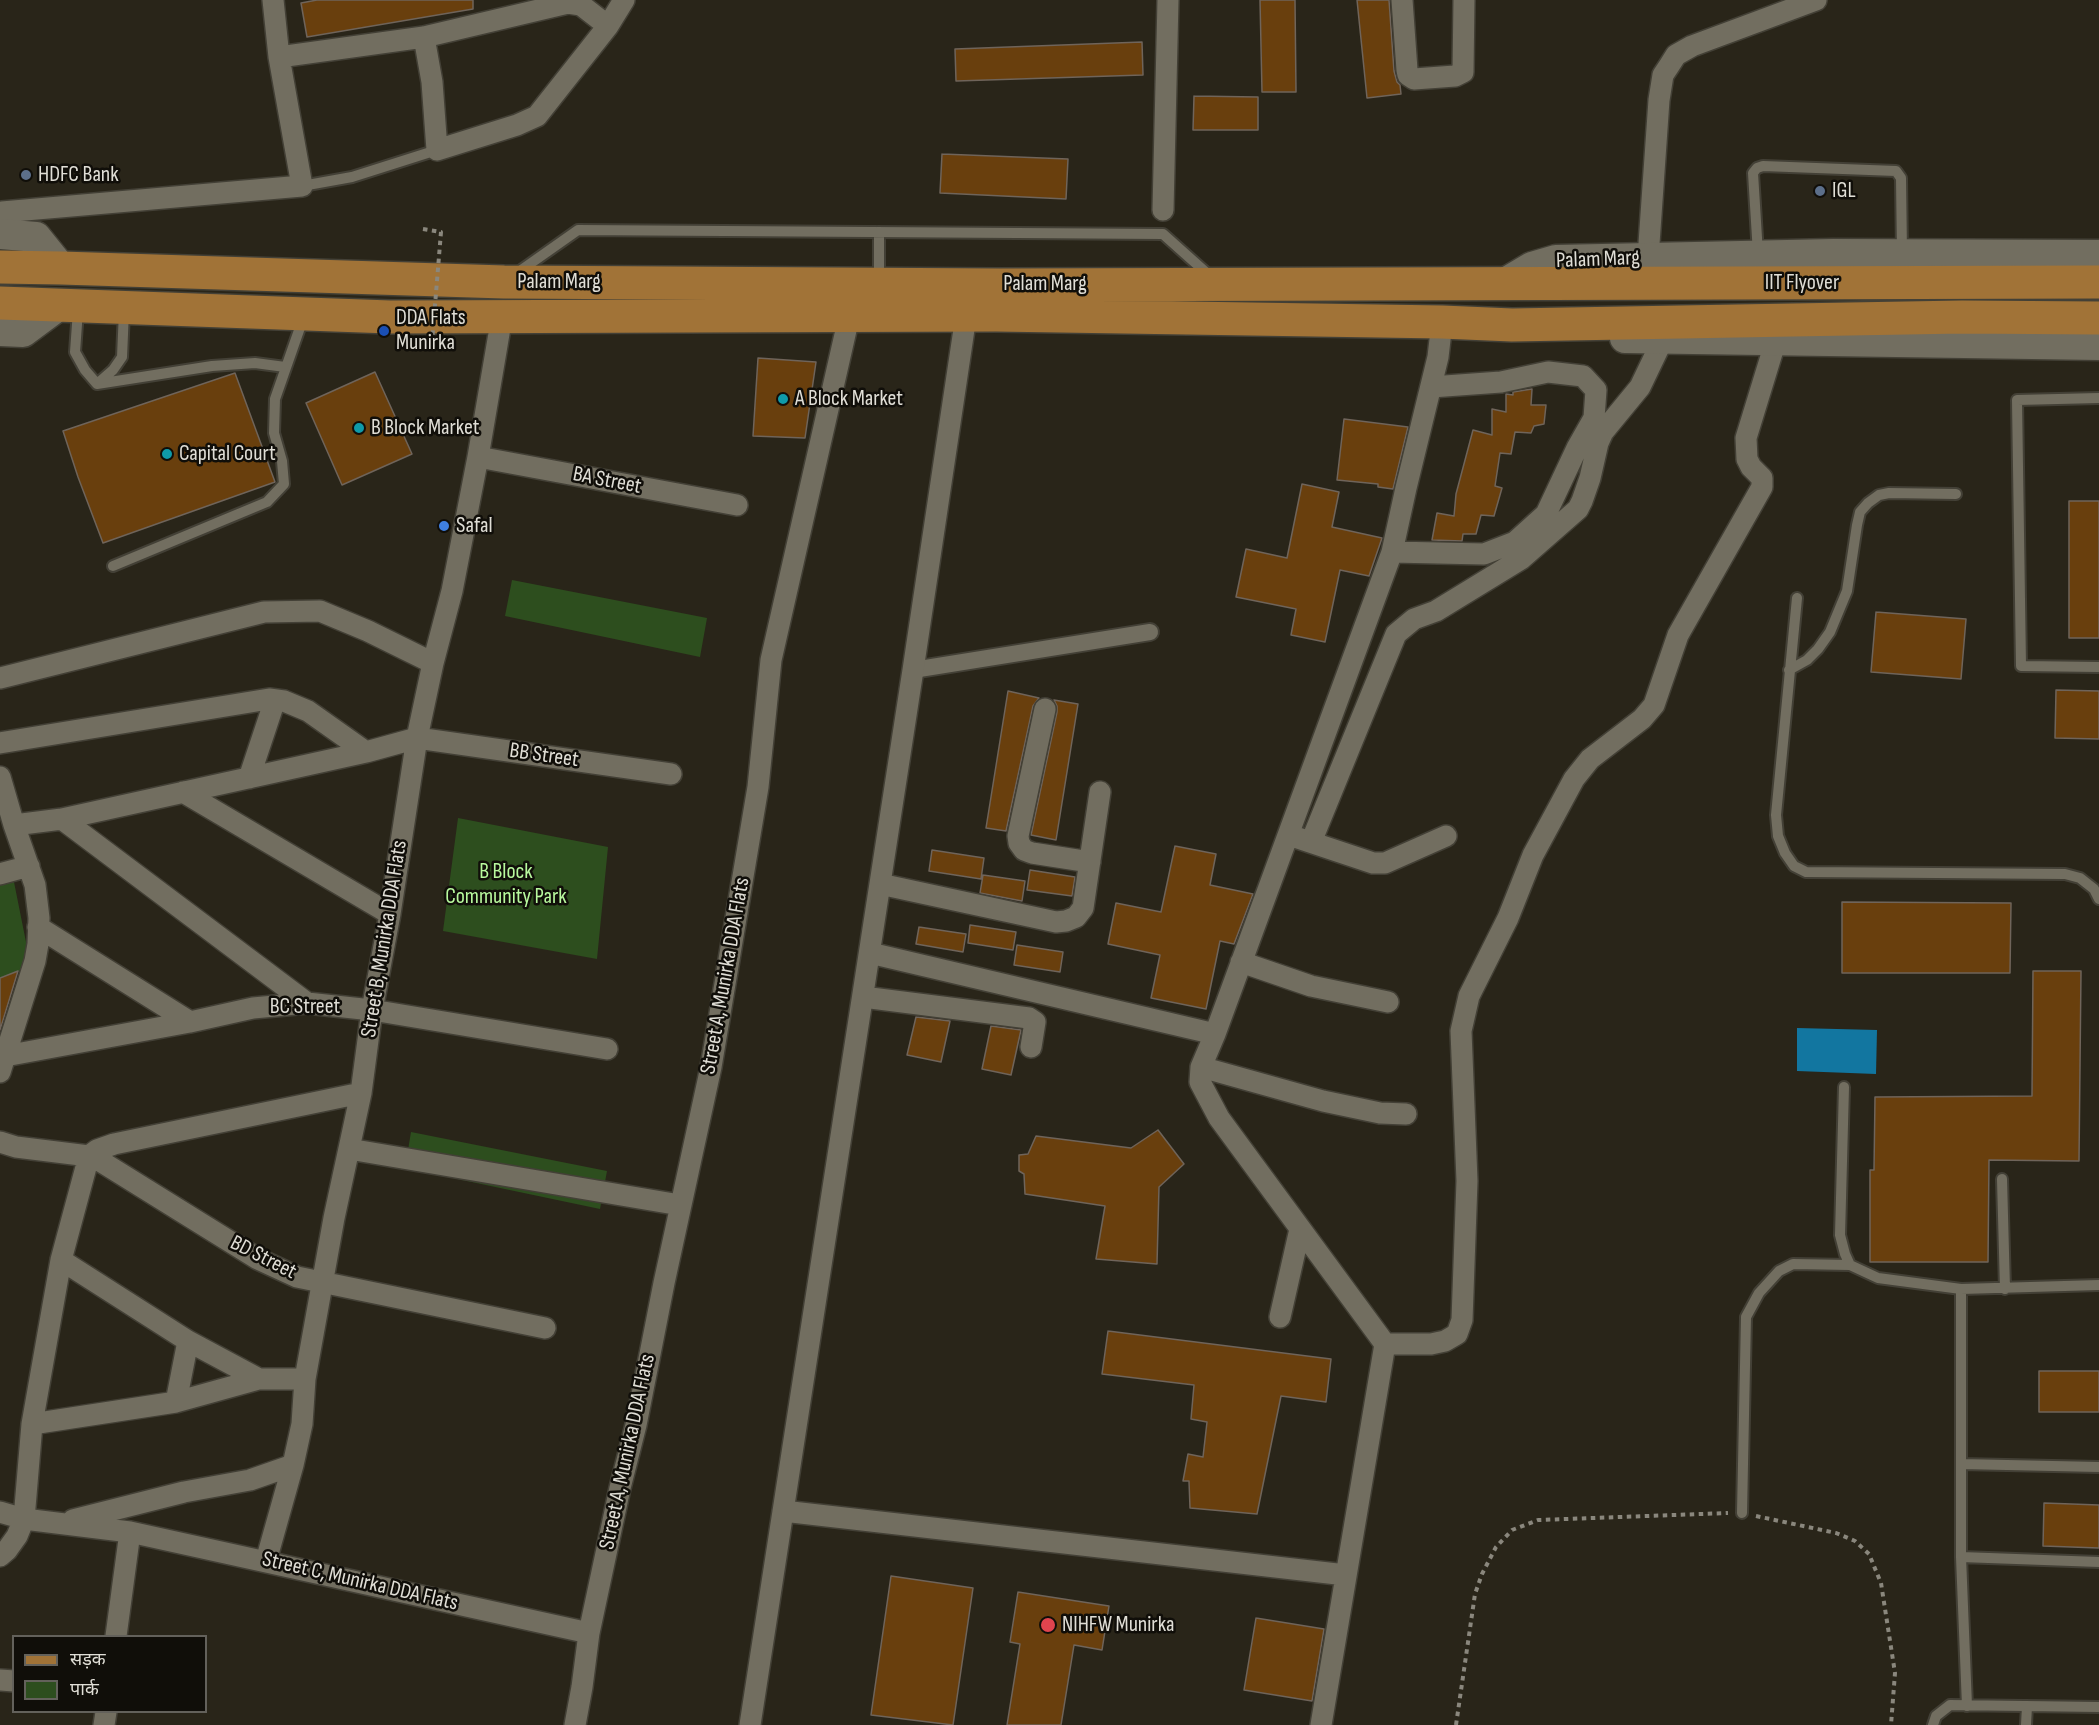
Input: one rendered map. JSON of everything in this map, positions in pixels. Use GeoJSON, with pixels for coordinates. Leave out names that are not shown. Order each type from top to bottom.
{"type":"FeatureCollection","features":[{"type":"Feature","properties":{"kind":"main road"},"geometry":{"type":"LineString","coordinates":[[1,220],[36,237],[61,268]]}},
{"type":"Feature","properties":{"kind":"main road","name":"Palam Marg"},"geometry":{"type":"LineString","coordinates":[[0,267],[504,282],[1505,283],[1532,267],[1556,260],[1758,255],[2099,255]]}},
{"type":"Feature","properties":{"kind":"main road","name":"IIT Flyover"},"geometry":{"type":"LineString","coordinates":[[1505,283],[2099,282]]}},
{"type":"Feature","properties":{"kind":"main road","name":"Palam Marg"},"geometry":{"type":"LineString","coordinates":[[0,303],[390,317],[966,316],[1442,322],[1512,325],[1539,334],[1555,336],[2099,345]]}},
{"type":"Feature","properties":{"kind":"main road"},"geometry":{"type":"LineString","coordinates":[[0,331],[23,332],[68,306]]}},
{"type":"Feature","properties":{"kind":"main road","name":"IIT Flyover"},"geometry":{"type":"LineString","coordinates":[[1512,325],[1962,316],[2099,318]]}},
{"type":"Feature","properties":{"kind":"street"},"geometry":{"type":"LineString","coordinates":[[1,220],[302,186],[279,57],[273,0]]}},
{"type":"Feature","properties":{"kind":"street"},"geometry":{"type":"LineString","coordinates":[[424,38],[432,82],[437,150],[517,125],[537,116],[608,26],[624,0]]}},
{"type":"Feature","properties":{"kind":"street"},"geometry":{"type":"LineString","coordinates":[[1163,210],[1168,0]]}},
{"type":"Feature","properties":{"kind":"street"},"geometry":{"type":"LineString","coordinates":[[1402,0],[1407,70],[1408,75],[1414,79],[1455,76],[1463,72],[1464,0]]}},
{"type":"Feature","properties":{"kind":"street"},"geometry":{"type":"LineString","coordinates":[[1648,258],[1659,99],[1664,75],[1676,55],[1692,46],[1816,0]]}},
{"type":"Feature","properties":{"kind":"street"},"geometry":{"type":"LineString","coordinates":[[279,57],[424,38],[568,3],[581,3],[608,26]]}},
{"type":"Feature","properties":{"kind":"street","name":"Street B, Munirka DDA Flats"},"geometry":{"type":"LineString","coordinates":[[266,1561],[302,1424],[305,1379],[334,1218],[361,1094],[372,1010],[390,914],[417,738],[433,663],[452,591],[502,316]]}},
{"type":"Feature","properties":{"kind":"street"},"geometry":{"type":"LineString","coordinates":[[750,1725],[914,670],[966,316]]}},
{"type":"Feature","properties":{"kind":"street","name":"Street A, Munirka DDA Flats"},"geometry":{"type":"LineString","coordinates":[[575,1725],[589,1634],[636,1425],[680,1205],[711,1067],[758,787],[771,660],[849,317]]}},
{"type":"Feature","properties":{"kind":"street"},"geometry":{"type":"LineString","coordinates":[[1321,1725],[1385,1344],[1219,1118],[1200,1082],[1201,1067],[1392,552],[1438,357],[1442,322]]}},
{"type":"Feature","properties":{"kind":"street"},"geometry":{"type":"LineString","coordinates":[[1311,842],[1396,634],[1414,619],[1446,605],[1521,559],[1578,509],[1590,478],[1598,443],[1603,432],[1640,387],[1663,339]]}},
{"type":"Feature","properties":{"kind":"street"},"geometry":{"type":"LineString","coordinates":[[1385,1344],[1431,1344],[1445,1341],[1457,1334],[1462,1320],[1467,1181],[1461,1031],[1469,996],[1508,918],[1533,855],[1574,779],[1590,759],[1642,718],[1654,705],[1678,635],[1762,487],[1762,478],[1751,467],[1747,459],[1746,438],[1776,340]]}},
{"type":"Feature","properties":{"kind":"street"},"geometry":{"type":"LineString","coordinates":[[1392,552],[1484,554],[1515,542],[1546,514],[1594,417],[1596,390],[1583,375],[1548,372],[1501,382],[1472,382],[1431,387]]}},
{"type":"Feature","properties":{"kind":"street","name":"BA Street"},"geometry":{"type":"LineString","coordinates":[[478,457],[736,505]]}},
{"type":"Feature","properties":{"kind":"street"},"geometry":{"type":"LineString","coordinates":[[0,678],[264,612],[320,610],[433,663]]}},
{"type":"Feature","properties":{"kind":"street"},"geometry":{"type":"LineString","coordinates":[[914,670],[1150,632]]}},
{"type":"Feature","properties":{"kind":"street"},"geometry":{"type":"LineString","coordinates":[[0,743],[268,699],[296,705],[308,711],[366,752]]}},
{"type":"Feature","properties":{"kind":"street"},"geometry":{"type":"LineString","coordinates":[[249,778],[275,700]]}},
{"type":"Feature","properties":{"kind":"street"},"geometry":{"type":"LineString","coordinates":[[1045,708],[1018,836],[1019,843],[1024,850],[1032,853],[1090,862]]}},
{"type":"Feature","properties":{"kind":"street"},"geometry":{"type":"LineString","coordinates":[[14,825],[62,819],[366,752],[417,738]]}},
{"type":"Feature","properties":{"kind":"street","name":"BB Street"},"geometry":{"type":"LineString","coordinates":[[417,738],[671,774]]}},
{"type":"Feature","properties":{"kind":"street"},"geometry":{"type":"LineString","coordinates":[[0,777],[37,897],[38,927],[35,961],[3,1064]]}},
{"type":"Feature","properties":{"kind":"street"},"geometry":{"type":"LineString","coordinates":[[183,792],[390,914]]}},
{"type":"Feature","properties":{"kind":"street"},"geometry":{"type":"LineString","coordinates":[[880,884],[1056,922],[1076,917],[1083,908],[1100,792]]}},
{"type":"Feature","properties":{"kind":"street"},"geometry":{"type":"LineString","coordinates":[[62,819],[307,1003]]}},
{"type":"Feature","properties":{"kind":"street"},"geometry":{"type":"LineString","coordinates":[[1288,835],[1373,863],[1385,863],[1446,836]]}},
{"type":"Feature","properties":{"kind":"street"},"geometry":{"type":"LineString","coordinates":[[0,874],[29,866]]}},
{"type":"Feature","properties":{"kind":"street"},"geometry":{"type":"LineString","coordinates":[[38,927],[190,1022]]}},
{"type":"Feature","properties":{"kind":"street"},"geometry":{"type":"LineString","coordinates":[[870,953],[1215,1034]]}},
{"type":"Feature","properties":{"kind":"street"},"geometry":{"type":"LineString","coordinates":[[1241,962],[1311,986],[1388,1002]]}},
{"type":"Feature","properties":{"kind":"street"},"geometry":{"type":"LineString","coordinates":[[863,997],[1029,1018],[1035,1023],[1031,1047]]}},
{"type":"Feature","properties":{"kind":"street","name":"BC Street"},"geometry":{"type":"LineString","coordinates":[[3,1064],[253,1008],[307,1003],[372,1010],[607,1049]]}},
{"type":"Feature","properties":{"kind":"street"},"geometry":{"type":"LineString","coordinates":[[1201,1067],[1323,1101],[1380,1113],[1406,1114]]}},
{"type":"Feature","properties":{"kind":"street"},"geometry":{"type":"LineString","coordinates":[[0,1556],[8,1550],[24,1519],[32,1424],[61,1260],[89,1156],[97,1150],[114,1144],[361,1094]]}},
{"type":"Feature","properties":{"kind":"street","name":"BD Street"},"geometry":{"type":"LineString","coordinates":[[0,1142],[16,1147],[89,1156],[108,1165],[258,1259],[297,1277],[545,1328]]}},
{"type":"Feature","properties":{"kind":"street"},"geometry":{"type":"LineString","coordinates":[[349,1149],[680,1205]]}},
{"type":"Feature","properties":{"kind":"street"},"geometry":{"type":"LineString","coordinates":[[1280,1317],[1300,1228]]}},
{"type":"Feature","properties":{"kind":"street"},"geometry":{"type":"LineString","coordinates":[[61,1260],[188,1341],[259,1379]]}},
{"type":"Feature","properties":{"kind":"street"},"geometry":{"type":"LineString","coordinates":[[176,1402],[188,1341]]}},
{"type":"Feature","properties":{"kind":"street"},"geometry":{"type":"LineString","coordinates":[[32,1424],[176,1402],[259,1379],[305,1379]]}},
{"type":"Feature","properties":{"kind":"street"},"geometry":{"type":"LineString","coordinates":[[62,1523],[184,1492],[250,1480],[293,1465]]}},
{"type":"Feature","properties":{"kind":"street"},"geometry":{"type":"LineString","coordinates":[[783,1511],[1346,1575]]}},
{"type":"Feature","properties":{"kind":"street","name":"Street C, Munirka DDA Flats"},"geometry":{"type":"LineString","coordinates":[[0,1512],[24,1519],[130,1532],[589,1634]]}},
{"type":"Feature","properties":{"kind":"street"},"geometry":{"type":"LineString","coordinates":[[116,1635],[130,1532]]}},
{"type":"Feature","properties":{"kind":"lane"},"geometry":{"type":"LineString","coordinates":[[302,186],[352,177],[437,150]]}},
{"type":"Feature","properties":{"kind":"lane"},"geometry":{"type":"LineString","coordinates":[[1758,255],[1753,173],[1762,166],[1896,171],[1901,178],[1902,254]]}},
{"type":"Feature","properties":{"kind":"lane"},"geometry":{"type":"LineString","coordinates":[[504,282],[578,230],[1163,234],[1219,284]]}},
{"type":"Feature","properties":{"kind":"lane"},"geometry":{"type":"LineString","coordinates":[[879,232],[879,284]]}},
{"type":"Feature","properties":{"kind":"lane"},"geometry":{"type":"LineString","coordinates":[[68,306],[75,352],[85,370],[97,384]]}},
{"type":"Feature","properties":{"kind":"lane"},"geometry":{"type":"LineString","coordinates":[[97,384],[113,370],[122,357],[124,308]]}},
{"type":"Feature","properties":{"kind":"lane"},"geometry":{"type":"LineString","coordinates":[[113,566],[267,502],[276,495],[284,484],[282,461],[274,434],[274,409],[285,367],[306,313]]}},
{"type":"Feature","properties":{"kind":"lane"},"geometry":{"type":"LineString","coordinates":[[97,384],[212,366],[255,363],[285,367]]}},
{"type":"Feature","properties":{"kind":"lane"},"geometry":{"type":"LineString","coordinates":[[2099,398],[2017,400],[2021,666],[2099,668]]}},
{"type":"Feature","properties":{"kind":"lane"},"geometry":{"type":"LineString","coordinates":[[1790,670],[1807,660],[1818,649],[1834,623],[1847,591],[1860,512],[1868,503],[1879,495],[1956,494]]}},
{"type":"Feature","properties":{"kind":"lane"},"geometry":{"type":"LineString","coordinates":[[1797,598],[1776,815],[1778,836],[1785,853],[1794,866],[1806,872],[2066,873],[2080,878],[2094,889],[2099,899]]}},
{"type":"Feature","properties":{"kind":"lane"},"geometry":{"type":"LineString","coordinates":[[1844,1087],[1840,1235],[1850,1265]]}},
{"type":"Feature","properties":{"kind":"lane"},"geometry":{"type":"LineString","coordinates":[[2002,1179],[2005,1289]]}},
{"type":"Feature","properties":{"kind":"lane"},"geometry":{"type":"LineString","coordinates":[[1742,1513],[1746,1317],[1759,1293],[1779,1272],[1793,1264],[1850,1265],[1878,1278],[1961,1289],[2099,1286]]}},
{"type":"Feature","properties":{"kind":"lane"},"geometry":{"type":"LineString","coordinates":[[1961,1289],[1961,1557],[1966,1706]]}},
{"type":"Feature","properties":{"kind":"lane"},"geometry":{"type":"LineString","coordinates":[[1961,1464],[2099,1467]]}},
{"type":"Feature","properties":{"kind":"lane"},"geometry":{"type":"LineString","coordinates":[[1961,1557],[2099,1562]]}},
{"type":"Feature","properties":{"kind":"lane"},"geometry":{"type":"LineString","coordinates":[[1933,1725],[1936,1716],[1950,1705],[2099,1707]]}},
{"type":"Feature","properties":{"kind":"lane"},"geometry":{"type":"LineString","coordinates":[[2026,1725],[2027,1706]]}},
{"type":"Feature","properties":{"kind":"path"},"geometry":{"type":"LineString","coordinates":[[423,229],[441,232],[432,342],[444,343]]}},
{"type":"Feature","properties":{"kind":"path"},"geometry":{"type":"LineString","coordinates":[[1456,1725],[1475,1594],[1496,1546],[1512,1530],[1538,1520],[1742,1513],[1836,1533],[1855,1541],[1869,1554],[1881,1583],[1894,1673],[1891,1725]]}},
{"type":"Feature","properties":{"kind":"green space"},"geometry":{"type":"Polygon","coordinates":[[[512,580],[707,618],[700,657],[505,616],[512,580]]]}},
{"type":"Feature","properties":{"kind":"green space","name":"B Block Community Park"},"geometry":{"type":"Polygon","coordinates":[[[458,818],[608,847],[597,959],[443,931],[458,818]]]}},
{"type":"Feature","properties":{"kind":"green space"},"geometry":{"type":"Polygon","coordinates":[[[12,872],[31,967],[0,978],[0,875],[12,872]]]}},
{"type":"Feature","properties":{"kind":"green space"},"geometry":{"type":"Polygon","coordinates":[[[411,1132],[607,1171],[600,1209],[405,1168],[411,1132]]]}},
{"type":"Feature","properties":{"kind":"water"},"geometry":{"type":"Polygon","coordinates":[[[1797,1028],[1877,1030],[1876,1074],[1797,1071],[1797,1028]]]}},
{"type":"Feature","properties":{"kind":"building"},"geometry":{"type":"Polygon","coordinates":[[[317,0],[473,0],[473,9],[307,37],[301,3],[317,0]]]}},
{"type":"Feature","properties":{"kind":"building"},"geometry":{"type":"Polygon","coordinates":[[[1260,0],[1295,0],[1296,92],[1262,92],[1260,0]]]}},
{"type":"Feature","properties":{"kind":"building"},"geometry":{"type":"Polygon","coordinates":[[[1357,0],[1389,0],[1394,71],[1401,94],[1367,98],[1357,0]]]}},
{"type":"Feature","properties":{"kind":"building"},"geometry":{"type":"Polygon","coordinates":[[[1142,42],[1143,75],[956,81],[955,49],[1142,42]]]}},
{"type":"Feature","properties":{"kind":"building"},"geometry":{"type":"Polygon","coordinates":[[[1194,96],[1258,97],[1258,130],[1193,130],[1194,96]]]}},
{"type":"Feature","properties":{"kind":"building"},"geometry":{"type":"Polygon","coordinates":[[[942,154],[1068,159],[1066,199],[940,193],[942,154]]]}},
{"type":"Feature","properties":{"kind":"building","name":"A Block Market"},"geometry":{"type":"Polygon","coordinates":[[[758,358],[816,362],[805,438],[753,436],[758,358]]]}},
{"type":"Feature","properties":{"kind":"building","name":"B Block Market"},"geometry":{"type":"Polygon","coordinates":[[[375,372],[412,454],[342,485],[306,403],[375,372]]]}},
{"type":"Feature","properties":{"kind":"building","name":"Capital Court"},"geometry":{"type":"Polygon","coordinates":[[[235,373],[275,482],[103,543],[63,431],[235,373]]]}},
{"type":"Feature","properties":{"kind":"building"},"geometry":{"type":"Polygon","coordinates":[[[1532,389],[1531,405],[1546,405],[1544,424],[1534,426],[1531,433],[1515,432],[1511,454],[1500,453],[1495,486],[1502,488],[1494,516],[1481,515],[1476,534],[1463,534],[1462,541],[1432,540],[1437,513],[1454,516],[1456,494],[1473,430],[1492,435],[1492,409],[1506,412],[1506,394],[1513,395],[1513,392],[1532,389]]]}},
{"type":"Feature","properties":{"kind":"building"},"geometry":{"type":"Polygon","coordinates":[[[1344,419],[1408,427],[1393,489],[1378,487],[1378,484],[1337,480],[1344,419]]]}},
{"type":"Feature","properties":{"kind":"building"},"geometry":{"type":"Polygon","coordinates":[[[1302,484],[1339,492],[1332,527],[1382,538],[1369,576],[1340,570],[1325,642],[1291,635],[1296,609],[1236,597],[1246,549],[1287,558],[1302,484]]]}},
{"type":"Feature","properties":{"kind":"building"},"geometry":{"type":"Polygon","coordinates":[[[2069,501],[2099,501],[2099,638],[2069,638],[2069,501]]]}},
{"type":"Feature","properties":{"kind":"building"},"geometry":{"type":"Polygon","coordinates":[[[1876,612],[1966,619],[1961,679],[1871,672],[1876,612]]]}},
{"type":"Feature","properties":{"kind":"building"},"geometry":{"type":"Polygon","coordinates":[[[2056,690],[2099,691],[2099,739],[2055,738],[2056,690]]]}},
{"type":"Feature","properties":{"kind":"building"},"geometry":{"type":"Polygon","coordinates":[[[1008,691],[1039,698],[1033,706],[1006,831],[986,828],[1008,691]]]}},
{"type":"Feature","properties":{"kind":"building"},"geometry":{"type":"Polygon","coordinates":[[[1054,700],[1078,704],[1056,840],[1031,835],[1057,712],[1054,700]]]}},
{"type":"Feature","properties":{"kind":"building"},"geometry":{"type":"Polygon","coordinates":[[[1175,846],[1216,854],[1210,885],[1253,894],[1234,944],[1220,941],[1206,1009],[1151,998],[1160,955],[1108,944],[1116,903],[1161,912],[1175,846]]]}},
{"type":"Feature","properties":{"kind":"building"},"geometry":{"type":"Polygon","coordinates":[[[932,850],[984,858],[981,879],[929,871],[932,850]]]}},
{"type":"Feature","properties":{"kind":"building"},"geometry":{"type":"Polygon","coordinates":[[[1030,870],[1075,877],[1072,896],[1027,890],[1030,870]]]}},
{"type":"Feature","properties":{"kind":"building"},"geometry":{"type":"Polygon","coordinates":[[[983,875],[1025,881],[1022,901],[980,893],[983,875]]]}},
{"type":"Feature","properties":{"kind":"building"},"geometry":{"type":"Polygon","coordinates":[[[1842,902],[2011,903],[2010,973],[1842,973],[1842,902]]]}},
{"type":"Feature","properties":{"kind":"building"},"geometry":{"type":"Polygon","coordinates":[[[970,925],[1016,932],[1013,950],[968,943],[970,925]]]}},
{"type":"Feature","properties":{"kind":"building"},"geometry":{"type":"Polygon","coordinates":[[[919,927],[966,934],[963,952],[916,944],[919,927]]]}},
{"type":"Feature","properties":{"kind":"building"},"geometry":{"type":"Polygon","coordinates":[[[1017,945],[1063,952],[1060,972],[1014,965],[1017,945]]]}},
{"type":"Feature","properties":{"kind":"building"},"geometry":{"type":"Polygon","coordinates":[[[18,971],[0,1030],[0,978],[18,971]]]}},
{"type":"Feature","properties":{"kind":"building"},"geometry":{"type":"Polygon","coordinates":[[[2033,971],[2081,971],[2079,1161],[1989,1160],[1988,1262],[1870,1262],[1870,1170],[1874,1170],[1875,1097],[2032,1096],[2033,971]]]}},
{"type":"Feature","properties":{"kind":"building"},"geometry":{"type":"Polygon","coordinates":[[[916,1017],[950,1021],[941,1062],[907,1055],[916,1017]]]}},
{"type":"Feature","properties":{"kind":"building"},"geometry":{"type":"Polygon","coordinates":[[[991,1026],[1021,1030],[1011,1075],[982,1069],[991,1026]]]}},
{"type":"Feature","properties":{"kind":"building"},"geometry":{"type":"Polygon","coordinates":[[[1158,1130],[1184,1164],[1159,1187],[1157,1264],[1096,1259],[1105,1206],[1025,1194],[1024,1174],[1019,1171],[1019,1155],[1028,1154],[1036,1136],[1131,1148],[1158,1130]]]}},
{"type":"Feature","properties":{"kind":"building"},"geometry":{"type":"Polygon","coordinates":[[[1108,1331],[1331,1359],[1326,1402],[1281,1396],[1257,1514],[1190,1508],[1189,1481],[1183,1481],[1188,1454],[1203,1457],[1207,1422],[1191,1419],[1194,1385],[1102,1374],[1108,1331]]]}},
{"type":"Feature","properties":{"kind":"building"},"geometry":{"type":"Polygon","coordinates":[[[2039,1371],[2099,1371],[2099,1412],[2039,1412],[2039,1371]]]}},
{"type":"Feature","properties":{"kind":"building"},"geometry":{"type":"Polygon","coordinates":[[[2044,1503],[2099,1505],[2099,1548],[2043,1546],[2044,1503]]]}},
{"type":"Feature","properties":{"kind":"building"},"geometry":{"type":"Polygon","coordinates":[[[891,1576],[973,1588],[953,1725],[871,1715],[891,1576]]]}},
{"type":"Feature","properties":{"kind":"building"},"geometry":{"type":"Polygon","coordinates":[[[1018,1592],[1109,1606],[1102,1650],[1074,1645],[1061,1725],[1007,1725],[1020,1644],[1010,1642],[1018,1592]]]}},
{"type":"Feature","properties":{"kind":"building"},"geometry":{"type":"Polygon","coordinates":[[[1256,1618],[1324,1629],[1312,1701],[1244,1690],[1256,1618]]]}},
{"type":"Feature","properties":{"kind":"place","name":"HDFC Bank"},"geometry":{"type":"Point","coordinates":[26,175]}},
{"type":"Feature","properties":{"kind":"place","name":"IGL"},"geometry":{"type":"Point","coordinates":[1820,191]}},
{"type":"Feature","properties":{"kind":"place","name":"DDA Flats Munirka"},"geometry":{"type":"Point","coordinates":[384,331]}},
{"type":"Feature","properties":{"kind":"place","name":"A Block Market"},"geometry":{"type":"Point","coordinates":[783,399]}},
{"type":"Feature","properties":{"kind":"place","name":"B Block Market"},"geometry":{"type":"Point","coordinates":[359,428]}},
{"type":"Feature","properties":{"kind":"place","name":"Capital Court"},"geometry":{"type":"Point","coordinates":[167,454]}},
{"type":"Feature","properties":{"kind":"place","name":"Safal"},"geometry":{"type":"Point","coordinates":[444,526]}},
{"type":"Feature","properties":{"kind":"place","name":"NIHFW Munirka"},"geometry":{"type":"Point","coordinates":[1048,1625]}}]}
